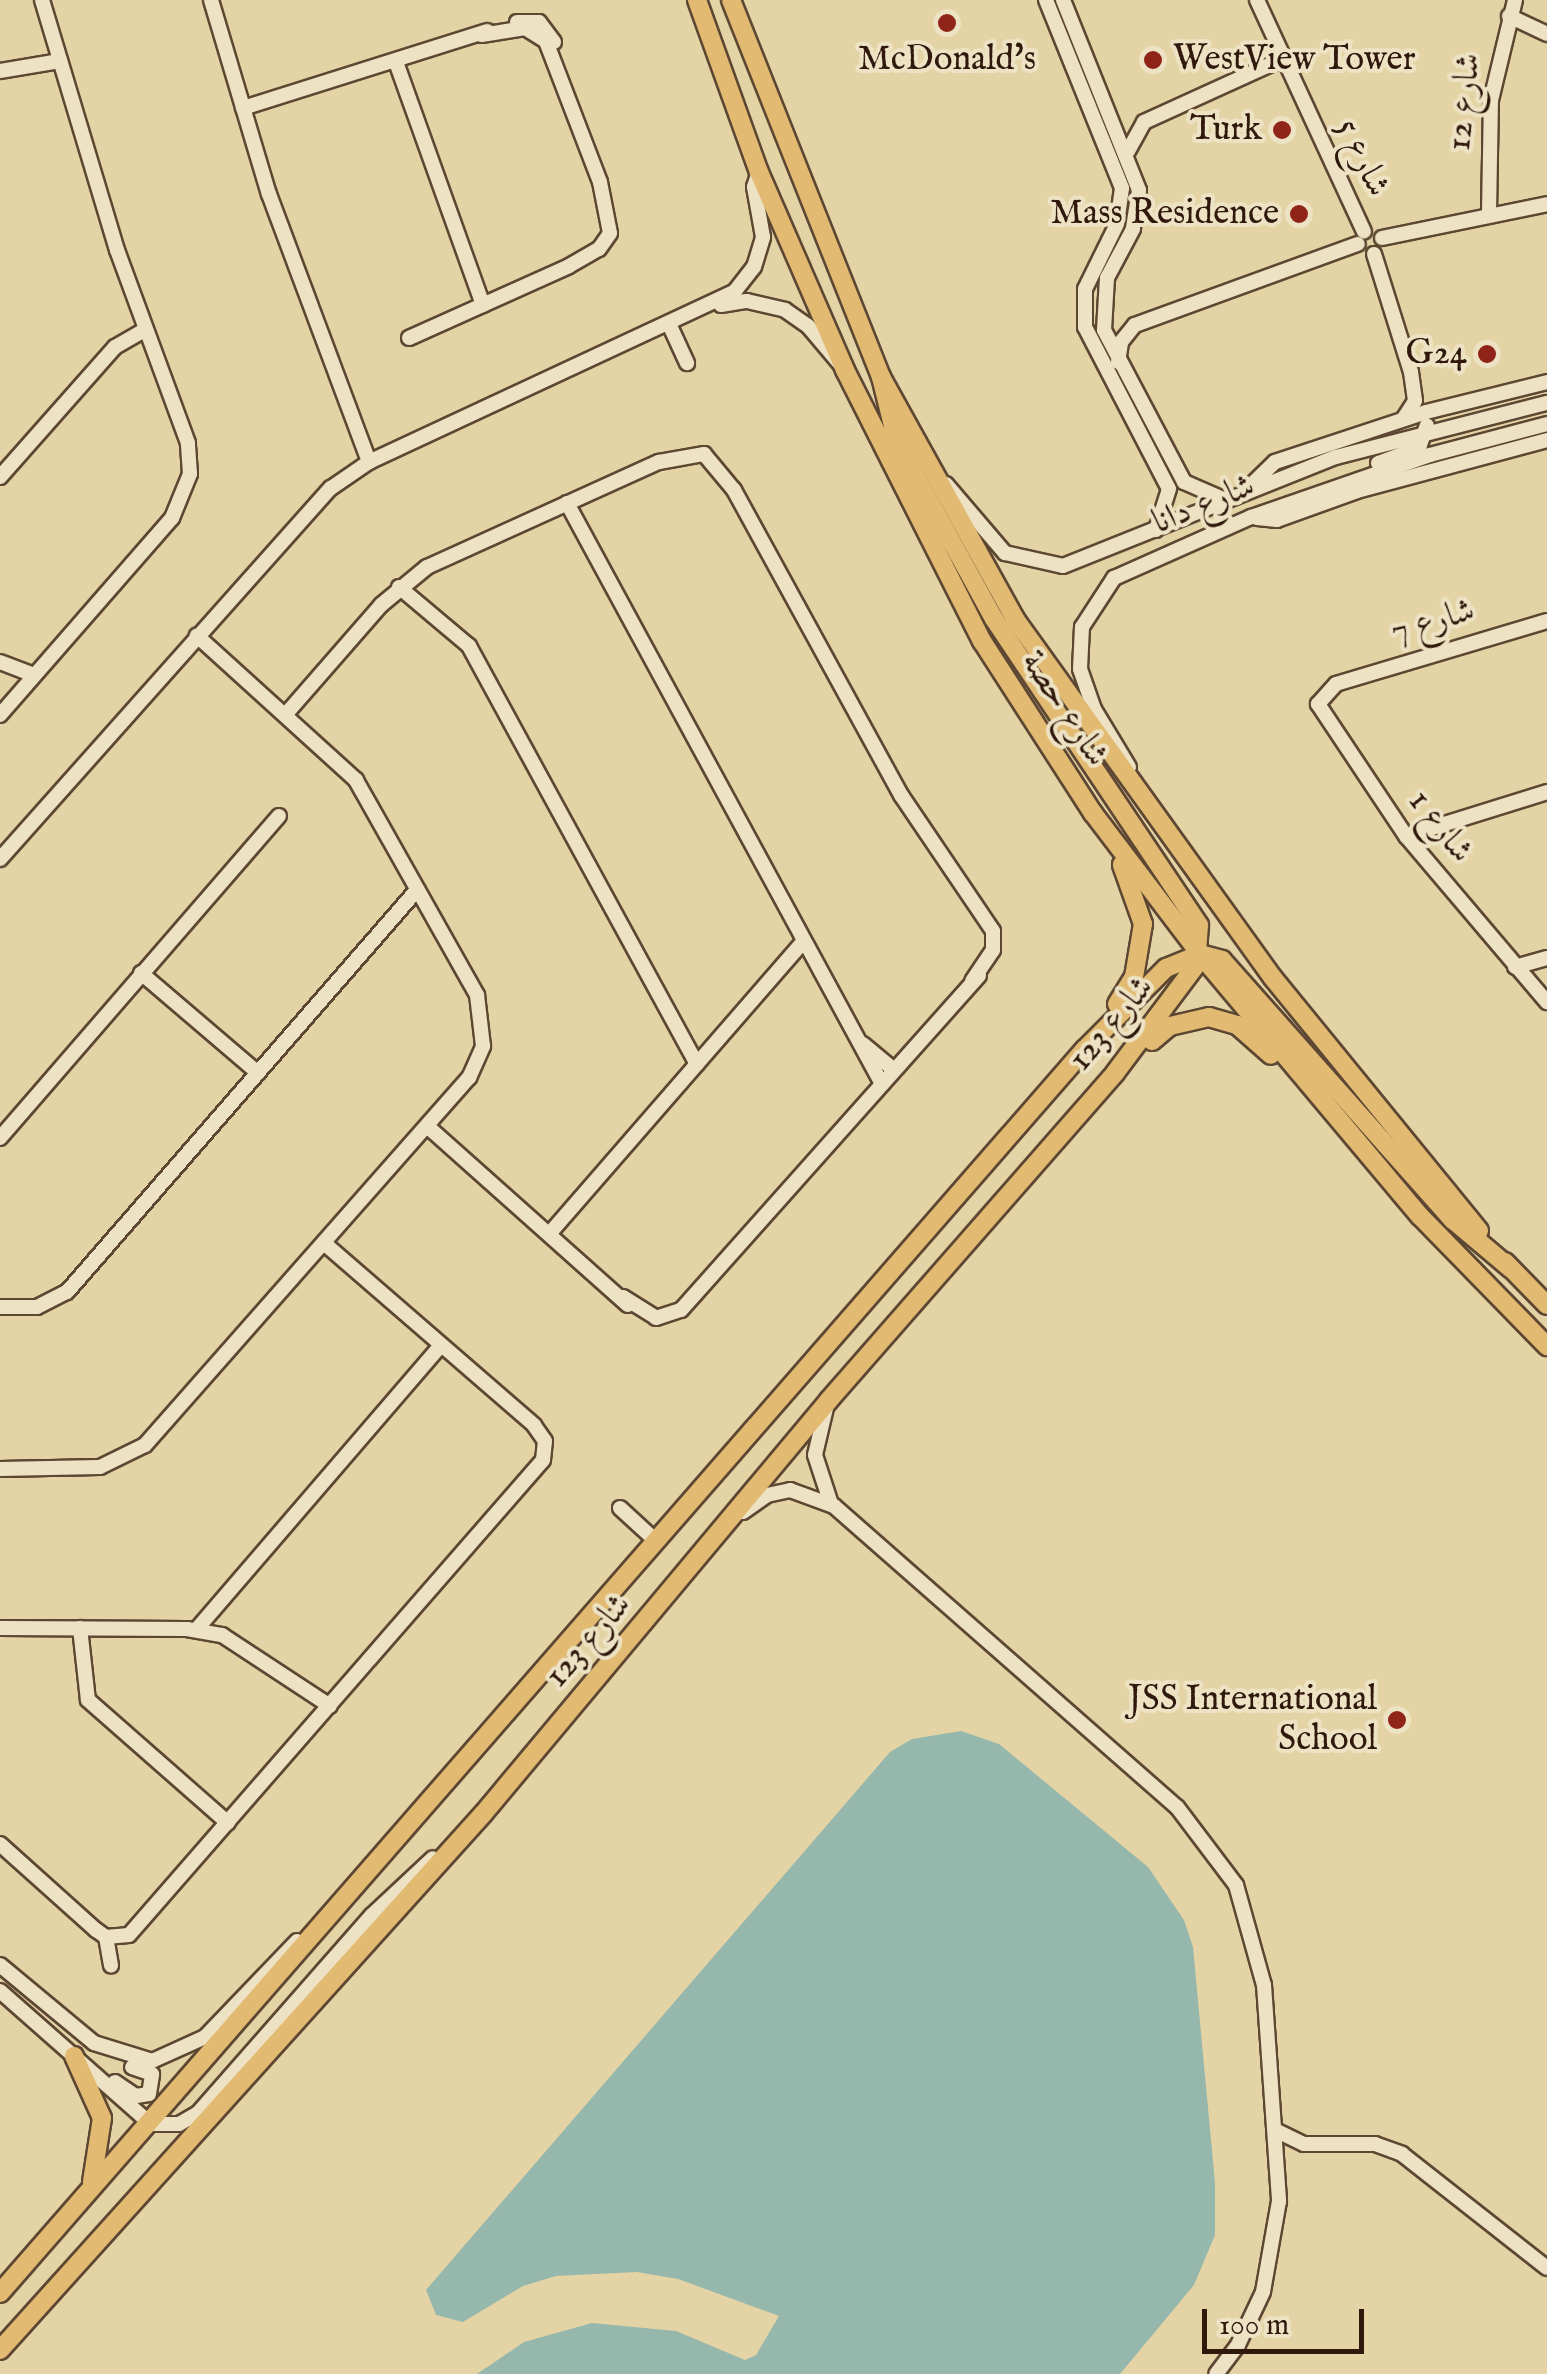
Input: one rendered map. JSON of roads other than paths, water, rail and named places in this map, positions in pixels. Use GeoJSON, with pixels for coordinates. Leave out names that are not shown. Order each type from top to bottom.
{"type":"FeatureCollection","features":[{"type":"Feature","properties":{"kind":"main road","name":"شارع حصة"},"geometry":{"type":"LineString","coordinates":[[698,0],[758,172],[845,370],[982,642],[1093,814],[1200,954],[1332,1115],[1547,1346]]}},
{"type":"Feature","properties":{"kind":"main road","name":"شارع حصة"},"geometry":{"type":"LineString","coordinates":[[731,0],[880,377],[920,457],[1015,619],[1273,978],[1510,1268],[1547,1305]]}},
{"type":"Feature","properties":{"kind":"main road"},"geometry":{"type":"LineString","coordinates":[[880,377],[897,442],[933,512],[994,619],[1200,924],[1200,954],[1222,960],[1243,979],[1364,1124],[1470,1238],[1510,1268]]}},
{"type":"Feature","properties":{"kind":"main road"},"geometry":{"type":"LineString","coordinates":[[1085,1049],[1134,977],[1143,924],[1137,897],[1093,814]]}},
{"type":"Feature","properties":{"kind":"main road","name":"شارع 123"},"geometry":{"type":"LineString","coordinates":[[0,2293],[1085,1049],[1155,976],[1200,954]]}},
{"type":"Feature","properties":{"kind":"main road","name":"شارع 123"},"geometry":{"type":"LineString","coordinates":[[0,2350],[483,1814],[738,1516],[830,1400],[1115,1073],[1188,983],[1200,954]]}},
{"type":"Feature","properties":{"kind":"main road"},"geometry":{"type":"LineString","coordinates":[[1115,1073],[1170,1026],[1224,1020],[1255,1039],[1332,1115]]}},
{"type":"Feature","properties":{"kind":"main road"},"geometry":{"type":"LineString","coordinates":[[79,2060],[102,2118],[102,2152],[90,2190]]}},
{"type":"Feature","properties":{"kind":"street"},"geometry":{"type":"LineString","coordinates":[[0,715],[172,518],[186,490],[188,443],[145,330],[42,0]]}},
{"type":"Feature","properties":{"kind":"street"},"geometry":{"type":"LineString","coordinates":[[211,0],[243,108],[369,462]]}},
{"type":"Feature","properties":{"kind":"street","name":"شارع دانا"},"geometry":{"type":"LineString","coordinates":[[1046,0],[1122,188],[1117,224],[1090,271],[1083,308],[1090,346],[1184,482],[1226,499]]}},
{"type":"Feature","properties":{"kind":"street"},"geometry":{"type":"LineString","coordinates":[[1063,0],[1128,151],[1138,210],[1107,278],[1101,312],[1135,324]]}},
{"type":"Feature","properties":{"kind":"street","name":"شارع 5"},"geometry":{"type":"LineString","coordinates":[[1257,0],[1361,238]]}},
{"type":"Feature","properties":{"kind":"street","name":"شارع 12"},"geometry":{"type":"LineString","coordinates":[[1488,214],[1490,100],[1515,0]]}},
{"type":"Feature","properties":{"kind":"street"},"geometry":{"type":"LineString","coordinates":[[1510,16],[1547,34]]}},
{"type":"Feature","properties":{"kind":"street"},"geometry":{"type":"LineString","coordinates":[[243,108],[482,35],[538,22],[551,33],[562,77],[600,182],[619,222],[618,238],[605,253],[409,338]]}},
{"type":"Feature","properties":{"kind":"street"},"geometry":{"type":"LineString","coordinates":[[1128,151],[1144,122],[1282,59]]}},
{"type":"Feature","properties":{"kind":"street"},"geometry":{"type":"LineString","coordinates":[[0,71],[60,61]]}},
{"type":"Feature","properties":{"kind":"street"},"geometry":{"type":"LineString","coordinates":[[396,62],[482,305]]}},
{"type":"Feature","properties":{"kind":"street"},"geometry":{"type":"LineString","coordinates":[[1112,115],[1144,122]]}},
{"type":"Feature","properties":{"kind":"street"},"geometry":{"type":"LineString","coordinates":[[0,859],[313,503],[369,462],[710,308],[735,291],[760,252],[758,172]]}},
{"type":"Feature","properties":{"kind":"street"},"geometry":{"type":"LineString","coordinates":[[1118,363],[1122,342],[1135,324],[1361,238],[1382,238],[1547,204]]}},
{"type":"Feature","properties":{"kind":"street"},"geometry":{"type":"LineString","coordinates":[[1361,238],[1374,254],[1382,238]]}},
{"type":"Feature","properties":{"kind":"street","name":"شارع 5"},"geometry":{"type":"LineString","coordinates":[[1374,254],[1426,412],[1427,429]]}},
{"type":"Feature","properties":{"kind":"street"},"geometry":{"type":"LineString","coordinates":[[710,308],[747,301],[785,310],[845,370]]}},
{"type":"Feature","properties":{"kind":"street","name":"شارع دانا"},"geometry":{"type":"LineString","coordinates":[[1101,312],[1134,408],[1169,489],[1156,530]]}},
{"type":"Feature","properties":{"kind":"street"},"geometry":{"type":"LineString","coordinates":[[670,326],[687,363]]}},
{"type":"Feature","properties":{"kind":"street"},"geometry":{"type":"LineString","coordinates":[[3,468],[116,347],[145,330]]}},
{"type":"Feature","properties":{"kind":"street","name":"شارع 5"},"geometry":{"type":"LineString","coordinates":[[1403,419],[1415,401],[1411,372]]}},
{"type":"Feature","properties":{"kind":"street"},"geometry":{"type":"LineString","coordinates":[[1245,491],[1265,466],[1426,412],[1547,382]]}},
{"type":"Feature","properties":{"kind":"street"},"geometry":{"type":"LineString","coordinates":[[1526,407],[1547,392]]}},
{"type":"Feature","properties":{"kind":"street","name":"شارع دانا"},"geometry":{"type":"LineString","coordinates":[[920,457],[989,540],[1023,562],[1082,562],[1245,491],[1427,429],[1547,403]]}},
{"type":"Feature","properties":{"kind":"street","name":"شارع دانا"},"geometry":{"type":"LineString","coordinates":[[1138,791],[1085,690],[1079,648],[1090,608],[1130,566],[1336,487],[1547,424]]}},
{"type":"Feature","properties":{"kind":"street"},"geometry":{"type":"LineString","coordinates":[[1336,487],[1354,472],[1418,448],[1427,429]]}},
{"type":"Feature","properties":{"kind":"street"},"geometry":{"type":"LineString","coordinates":[[1251,517],[1278,520],[1357,491],[1547,440]]}},
{"type":"Feature","properties":{"kind":"street"},"geometry":{"type":"LineString","coordinates":[[286,714],[412,576],[660,462],[688,445],[705,445],[718,456],[889,776],[998,928],[1002,943],[972,981],[699,1292],[667,1318],[651,1316],[623,1297],[427,1126]]}},
{"type":"Feature","properties":{"kind":"street"},"geometry":{"type":"LineString","coordinates":[[566,503],[882,1084]]}},
{"type":"Feature","properties":{"kind":"street"},"geometry":{"type":"LineString","coordinates":[[412,576],[437,614],[476,658],[697,1064]]}},
{"type":"Feature","properties":{"kind":"street"},"geometry":{"type":"LineString","coordinates":[[399,587],[437,614]]}},
{"type":"Feature","properties":{"kind":"street","name":"شارع 7"},"geometry":{"type":"LineString","coordinates":[[1336,684],[1547,621]]}},
{"type":"Feature","properties":{"kind":"street"},"geometry":{"type":"LineString","coordinates":[[0,1469],[100,1467],[132,1455],[469,1078],[485,1029],[478,995],[356,780],[196,636]]}},
{"type":"Feature","properties":{"kind":"street"},"geometry":{"type":"LineString","coordinates":[[2,665],[34,676]]}},
{"type":"Feature","properties":{"kind":"street"},"geometry":{"type":"LineString","coordinates":[[2,665],[18,694]]}},
{"type":"Feature","properties":{"kind":"street","name":"شارع 1"},"geometry":{"type":"LineString","coordinates":[[1336,684],[1321,694],[1319,714],[1406,836],[1515,967],[1541,986],[1547,1002]]}},
{"type":"Feature","properties":{"kind":"street"},"geometry":{"type":"LineString","coordinates":[[1406,836],[1547,792]]}},
{"type":"Feature","properties":{"kind":"street"},"geometry":{"type":"LineString","coordinates":[[0,1138],[280,816]]}},
{"type":"Feature","properties":{"kind":"street"},"geometry":{"type":"LineString","coordinates":[[0,1307],[37,1307],[67,1292],[382,932],[421,896]]}},
{"type":"Feature","properties":{"kind":"street"},"geometry":{"type":"LineString","coordinates":[[550,1233],[768,982],[808,947]]}},
{"type":"Feature","properties":{"kind":"street"},"geometry":{"type":"LineString","coordinates":[[1515,967],[1547,958]]}},
{"type":"Feature","properties":{"kind":"street"},"geometry":{"type":"LineString","coordinates":[[141,973],[258,1074]]}},
{"type":"Feature","properties":{"kind":"street"},"geometry":{"type":"LineString","coordinates":[[668,1013],[708,1050]]}},
{"type":"Feature","properties":{"kind":"street"},"geometry":{"type":"LineString","coordinates":[[856,1036],[894,1070]]}},
{"type":"Feature","properties":{"kind":"street"},"geometry":{"type":"LineString","coordinates":[[106,1936],[130,1935],[546,1451],[534,1424],[439,1347],[324,1243]]}},
{"type":"Feature","properties":{"kind":"street"},"geometry":{"type":"LineString","coordinates":[[202,1631],[218,1600],[439,1347]]}},
{"type":"Feature","properties":{"kind":"street"},"geometry":{"type":"LineString","coordinates":[[830,1400],[815,1455],[834,1506]]}},
{"type":"Feature","properties":{"kind":"street"},"geometry":{"type":"LineString","coordinates":[[738,1516],[778,1492],[802,1491],[834,1506],[1081,1719],[1211,1845],[1240,1896],[1260,1955],[1278,2166],[1277,2234],[1267,2278],[1238,2345],[1216,2374]]}},
{"type":"Feature","properties":{"kind":"street"},"geometry":{"type":"LineString","coordinates":[[620,1508],[656,1542]]}},
{"type":"Feature","properties":{"kind":"street"},"geometry":{"type":"LineString","coordinates":[[0,1628],[202,1631],[255,1651],[330,1706]]}},
{"type":"Feature","properties":{"kind":"street"},"geometry":{"type":"LineString","coordinates":[[80,1628],[88,1700],[228,1823]]}},
{"type":"Feature","properties":{"kind":"street"},"geometry":{"type":"LineString","coordinates":[[0,1991],[151,2124],[172,2126],[198,2113],[381,1906],[483,1814]]}},
{"type":"Feature","properties":{"kind":"street"},"geometry":{"type":"LineString","coordinates":[[0,1844],[106,1936],[111,1966]]}},
{"type":"Feature","properties":{"kind":"street"},"geometry":{"type":"LineString","coordinates":[[64,2020],[131,2060],[172,2058],[190,2049],[380,1860]]}},
{"type":"Feature","properties":{"kind":"street"},"geometry":{"type":"LineString","coordinates":[[0,1965],[108,2059],[149,2070],[154,2086],[136,2096],[79,2060]]}},
{"type":"Feature","properties":{"kind":"street"},"geometry":{"type":"LineString","coordinates":[[0,2001],[22,2010]]}},
{"type":"Feature","properties":{"kind":"street"},"geometry":{"type":"LineString","coordinates":[[1275,2130],[1314,2145],[1374,2144],[1402,2154],[1547,2268]]}},
{"type":"Feature","properties":{"kind":"street"},"geometry":{"type":"LineString","coordinates":[[1278,2166],[1314,2145]]}},
{"type":"Feature","properties":{"kind":"water"},"geometry":{"type":"Polygon","coordinates":[[[961,1731],[999,1744],[1148,1867],[1184,1920],[1193,1947],[1215,2183],[1215,2235],[1194,2285],[1120,2374],[477,2374],[524,2342],[592,2323],[676,2331],[745,2360],[756,2355],[779,2316],[678,2279],[637,2272],[556,2276],[523,2286],[463,2322],[436,2315],[426,2290],[890,1752],[912,1739],[961,1731]]]}},
{"type":"Feature","properties":{"kind":"place","name":"McDonald's"},"geometry":{"type":"Point","coordinates":[947,23]}},
{"type":"Feature","properties":{"kind":"place","name":"WestView Tower"},"geometry":{"type":"Point","coordinates":[1153,60]}},
{"type":"Feature","properties":{"kind":"place","name":"Turk"},"geometry":{"type":"Point","coordinates":[1282,130]}},
{"type":"Feature","properties":{"kind":"place","name":"Mass Residence"},"geometry":{"type":"Point","coordinates":[1299,214]}},
{"type":"Feature","properties":{"kind":"place","name":"G24"},"geometry":{"type":"Point","coordinates":[1487,354]}},
{"type":"Feature","properties":{"kind":"place","name":"JSS International School"},"geometry":{"type":"Point","coordinates":[1397,1720]}}]}
